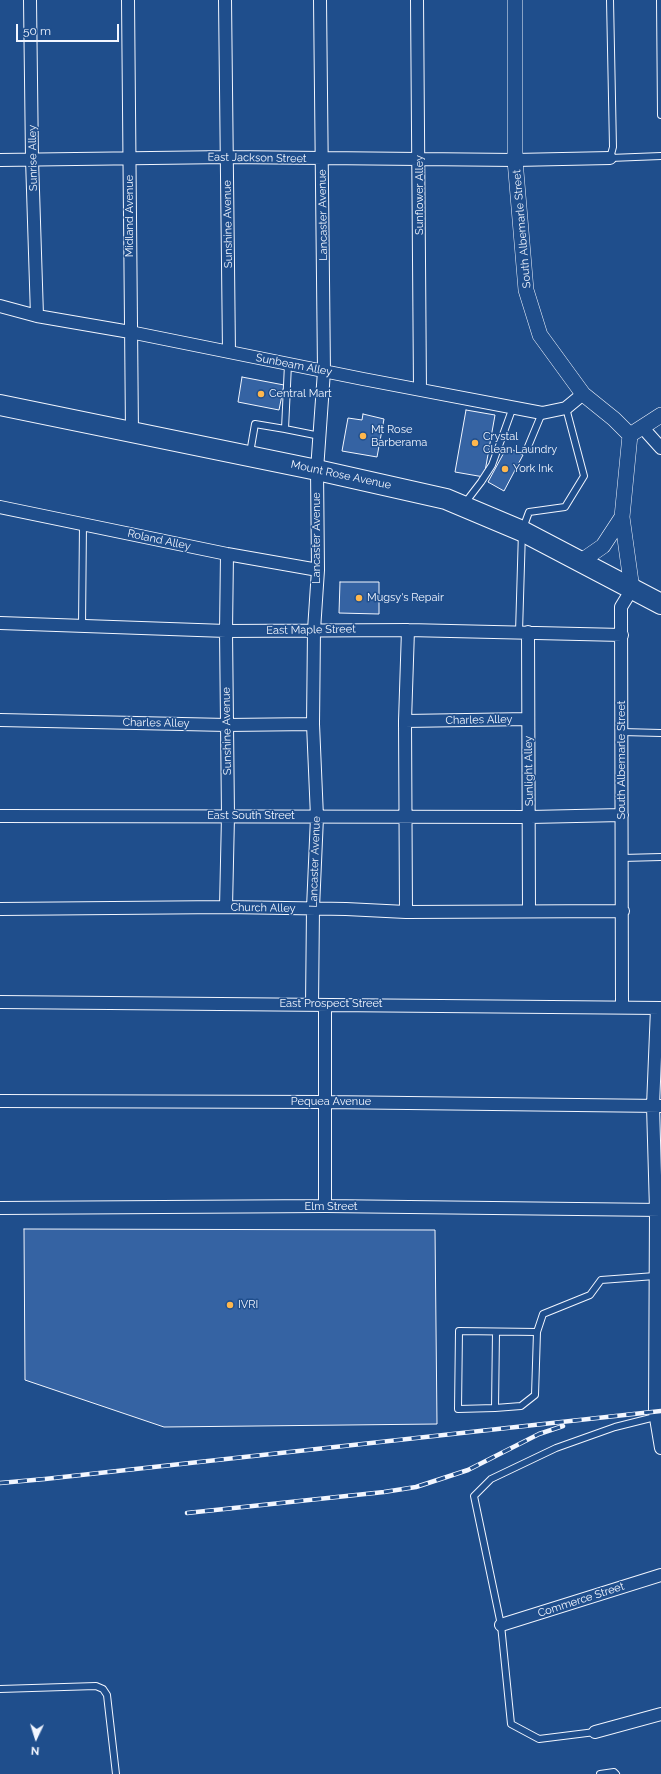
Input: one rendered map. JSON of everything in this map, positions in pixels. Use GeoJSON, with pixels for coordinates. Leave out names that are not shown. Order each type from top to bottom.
{"type":"FeatureCollection","features":[{"type":"Feature","properties":{"kind":"main road","name":"Mount Rose Avenue"},"geometry":{"type":"LineString","coordinates":[[0,405],[317,470],[446,499],[522,531],[661,604]]}},
{"type":"Feature","properties":{"kind":"street","name":"Sunrise Alley"},"geometry":{"type":"LineString","coordinates":[[30,0],[32,159],[37,316]]}},
{"type":"Feature","properties":{"kind":"street","name":"Midland Avenue"},"geometry":{"type":"LineString","coordinates":[[128,0],[132,432]]}},
{"type":"Feature","properties":{"kind":"street","name":"Sunshine Avenue"},"geometry":{"type":"LineString","coordinates":[[225,0],[229,352]]}},
{"type":"Feature","properties":{"kind":"street","name":"Lancaster Avenue"},"geometry":{"type":"LineString","coordinates":[[312,1005],[313,908],[317,817],[313,724],[314,630],[318,570],[317,470],[324,371],[320,0]]}},
{"type":"Feature","properties":{"kind":"street","name":"Sunflower Alley"},"geometry":{"type":"LineString","coordinates":[[417,0],[420,389]]}},
{"type":"Feature","properties":{"kind":"street","name":"South Albemarle Street"},"geometry":{"type":"LineString","coordinates":[[515,0],[515,160],[526,290],[540,334],[583,394],[614,420],[636,431]]}},
{"type":"Feature","properties":{"kind":"street","name":"East Jackson Street"},"geometry":{"type":"LineString","coordinates":[[0,160],[227,157],[515,160],[610,158]]}},
{"type":"Feature","properties":{"kind":"street","name":"Sunbeam Alley"},"geometry":{"type":"LineString","coordinates":[[0,306],[37,316],[130,332],[542,413],[566,408],[583,394]]}},
{"type":"Feature","properties":{"kind":"street"},"geometry":{"type":"LineString","coordinates":[[632,590],[622,517],[636,431],[661,415]]}},
{"type":"Feature","properties":{"kind":"street"},"geometry":{"type":"LineString","coordinates":[[636,431],[661,448]]}},
{"type":"Feature","properties":{"kind":"street","name":"Roland Alley"},"geometry":{"type":"LineString","coordinates":[[0,507],[227,554],[318,570]]}},
{"type":"Feature","properties":{"kind":"street"},"geometry":{"type":"LineString","coordinates":[[580,562],[603,546],[622,517]]}},
{"type":"Feature","properties":{"kind":"street","name":"Sunshine Avenue"},"geometry":{"type":"LineString","coordinates":[[226,907],[228,816],[226,631],[227,554]]}},
{"type":"Feature","properties":{"kind":"street","name":"South Albemarle Street"},"geometry":{"type":"LineString","coordinates":[[622,1007],[623,911],[621,608],[632,590]]}},
{"type":"Feature","properties":{"kind":"street","name":"East Maple Street"},"geometry":{"type":"LineString","coordinates":[[0,623],[226,631],[408,630],[622,635]]}},
{"type":"Feature","properties":{"kind":"street"},"geometry":{"type":"LineString","coordinates":[[406,912],[405,721],[408,630]]}},
{"type":"Feature","properties":{"kind":"street","name":"Sunlight Alley"},"geometry":{"type":"LineString","coordinates":[[524,632],[530,817],[529,911]]}},
{"type":"Feature","properties":{"kind":"street","name":"Charles Alley"},"geometry":{"type":"LineString","coordinates":[[405,721],[528,719]]}},
{"type":"Feature","properties":{"kind":"street","name":"Charles Alley"},"geometry":{"type":"LineString","coordinates":[[0,720],[227,725],[313,724]]}},
{"type":"Feature","properties":{"kind":"street","name":"East South Street"},"geometry":{"type":"LineString","coordinates":[[0,816],[622,816]]}},
{"type":"Feature","properties":{"kind":"street","name":"Church Alley"},"geometry":{"type":"LineString","coordinates":[[0,909],[226,907],[313,908],[406,912],[623,911]]}},
{"type":"Feature","properties":{"kind":"street","name":"East Prospect Street"},"geometry":{"type":"LineString","coordinates":[[0,1002],[659,1008]]}},
{"type":"Feature","properties":{"kind":"street"},"geometry":{"type":"LineString","coordinates":[[325,1005],[325,1206]]}},
{"type":"Feature","properties":{"kind":"street"},"geometry":{"type":"LineString","coordinates":[[659,1008],[657,1106],[658,1210],[655,1276],[655,1417],[661,1448]]}},
{"type":"Feature","properties":{"kind":"street","name":"Pequea Avenue"},"geometry":{"type":"LineString","coordinates":[[0,1101],[324,1102],[657,1106]]}},
{"type":"Feature","properties":{"kind":"street","name":"Elm Street"},"geometry":{"type":"LineString","coordinates":[[0,1208],[325,1206],[658,1210]]}},
{"type":"Feature","properties":{"kind":"street","name":"Commerce Street"},"geometry":{"type":"LineString","coordinates":[[501,1625],[661,1575]]}},
{"type":"Feature","properties":{"kind":"street"},"geometry":{"type":"LineString","coordinates":[[595,1732],[661,1714]]}},
{"type":"Feature","properties":{"kind":"lane"},"geometry":{"type":"LineString","coordinates":[[610,0],[613,147],[610,158],[661,156]]}},
{"type":"Feature","properties":{"kind":"lane"},"geometry":{"type":"LineString","coordinates":[[660,0],[661,115]]}},
{"type":"Feature","properties":{"kind":"lane"},"geometry":{"type":"LineString","coordinates":[[285,430],[288,364]]}},
{"type":"Feature","properties":{"kind":"lane"},"geometry":{"type":"LineString","coordinates":[[463,506],[492,466],[514,407]]}},
{"type":"Feature","properties":{"kind":"lane"},"geometry":{"type":"LineString","coordinates":[[524,632],[522,531],[529,512],[565,507],[584,476],[566,408]]}},
{"type":"Feature","properties":{"kind":"lane"},"geometry":{"type":"LineString","coordinates":[[527,449],[542,413]]}},
{"type":"Feature","properties":{"kind":"lane"},"geometry":{"type":"LineString","coordinates":[[249,456],[255,424],[320,436]]}},
{"type":"Feature","properties":{"kind":"lane"},"geometry":{"type":"LineString","coordinates":[[82,626],[83,524]]}},
{"type":"Feature","properties":{"kind":"lane"},"geometry":{"type":"LineString","coordinates":[[622,732],[661,733]]}},
{"type":"Feature","properties":{"kind":"lane"},"geometry":{"type":"LineString","coordinates":[[622,858],[661,857]]}},
{"type":"Feature","properties":{"kind":"lane"},"geometry":{"type":"LineString","coordinates":[[537,1332],[459,1331],[458,1409],[521,1406],[536,1395],[537,1332],[543,1314],[590,1295],[602,1280],[655,1276]]}},
{"type":"Feature","properties":{"kind":"lane"},"geometry":{"type":"LineString","coordinates":[[495,1408],[496,1332]]}},
{"type":"Feature","properties":{"kind":"lane"},"geometry":{"type":"LineString","coordinates":[[595,1732],[539,1739],[511,1724],[501,1625],[474,1496],[491,1479],[556,1448],[615,1427],[655,1417]]}},
{"type":"Feature","properties":{"kind":"lane"},"geometry":{"type":"LineString","coordinates":[[0,1689],[96,1686],[103,1689],[107,1695],[116,1774]]}},
{"type":"Feature","properties":{"kind":"lane"},"geometry":{"type":"LineString","coordinates":[[600,1774],[614,1772],[616,1774]]}},
{"type":"Feature","properties":{"kind":"building","name":"Central Mart"},"geometry":{"type":"Polygon","coordinates":[[[242,377],[284,385],[279,410],[238,402],[242,377]]]}},
{"type":"Feature","properties":{"kind":"building","name":"Crystal Clean Laundry"},"geometry":{"type":"Polygon","coordinates":[[[466,410],[495,415],[484,477],[455,472],[466,410]]]}},
{"type":"Feature","properties":{"kind":"building","name":"Mt Rose Barberama"},"geometry":{"type":"Polygon","coordinates":[[[363,414],[384,419],[377,457],[342,451],[348,418],[362,420],[363,414]]]}},
{"type":"Feature","properties":{"kind":"building","name":"York Ink"},"geometry":{"type":"Polygon","coordinates":[[[507,447],[523,455],[504,491],[488,482],[507,447]]]}},
{"type":"Feature","properties":{"kind":"building","name":"Mugsy's Repair"},"geometry":{"type":"Polygon","coordinates":[[[340,582],[379,582],[379,614],[339,613],[340,582]]]}},
{"type":"Feature","properties":{"kind":"building","name":"IVRI"},"geometry":{"type":"Polygon","coordinates":[[[24,1229],[435,1230],[437,1424],[164,1427],[25,1380],[24,1229]]]}},
{"type":"Feature","properties":{"kind":"railway"},"geometry":{"type":"LineString","coordinates":[[0,1483],[661,1411]]}},
{"type":"Feature","properties":{"kind":"railway"},"geometry":{"type":"LineString","coordinates":[[187,1513],[384,1492],[416,1487],[468,1470],[539,1434],[563,1426]]}},
{"type":"Feature","properties":{"kind":"place","name":"Central Mart"},"geometry":{"type":"Point","coordinates":[261,394]}},
{"type":"Feature","properties":{"kind":"place","name":"Mt Rose Barberama"},"geometry":{"type":"Point","coordinates":[363,436]}},
{"type":"Feature","properties":{"kind":"place","name":"Crystal Clean Laundry"},"geometry":{"type":"Point","coordinates":[475,443]}},
{"type":"Feature","properties":{"kind":"place","name":"York Ink"},"geometry":{"type":"Point","coordinates":[505,469]}},
{"type":"Feature","properties":{"kind":"place","name":"Mugsy's Repair"},"geometry":{"type":"Point","coordinates":[359,598]}},
{"type":"Feature","properties":{"kind":"place","name":"IVRI"},"geometry":{"type":"Point","coordinates":[230,1305]}}]}
